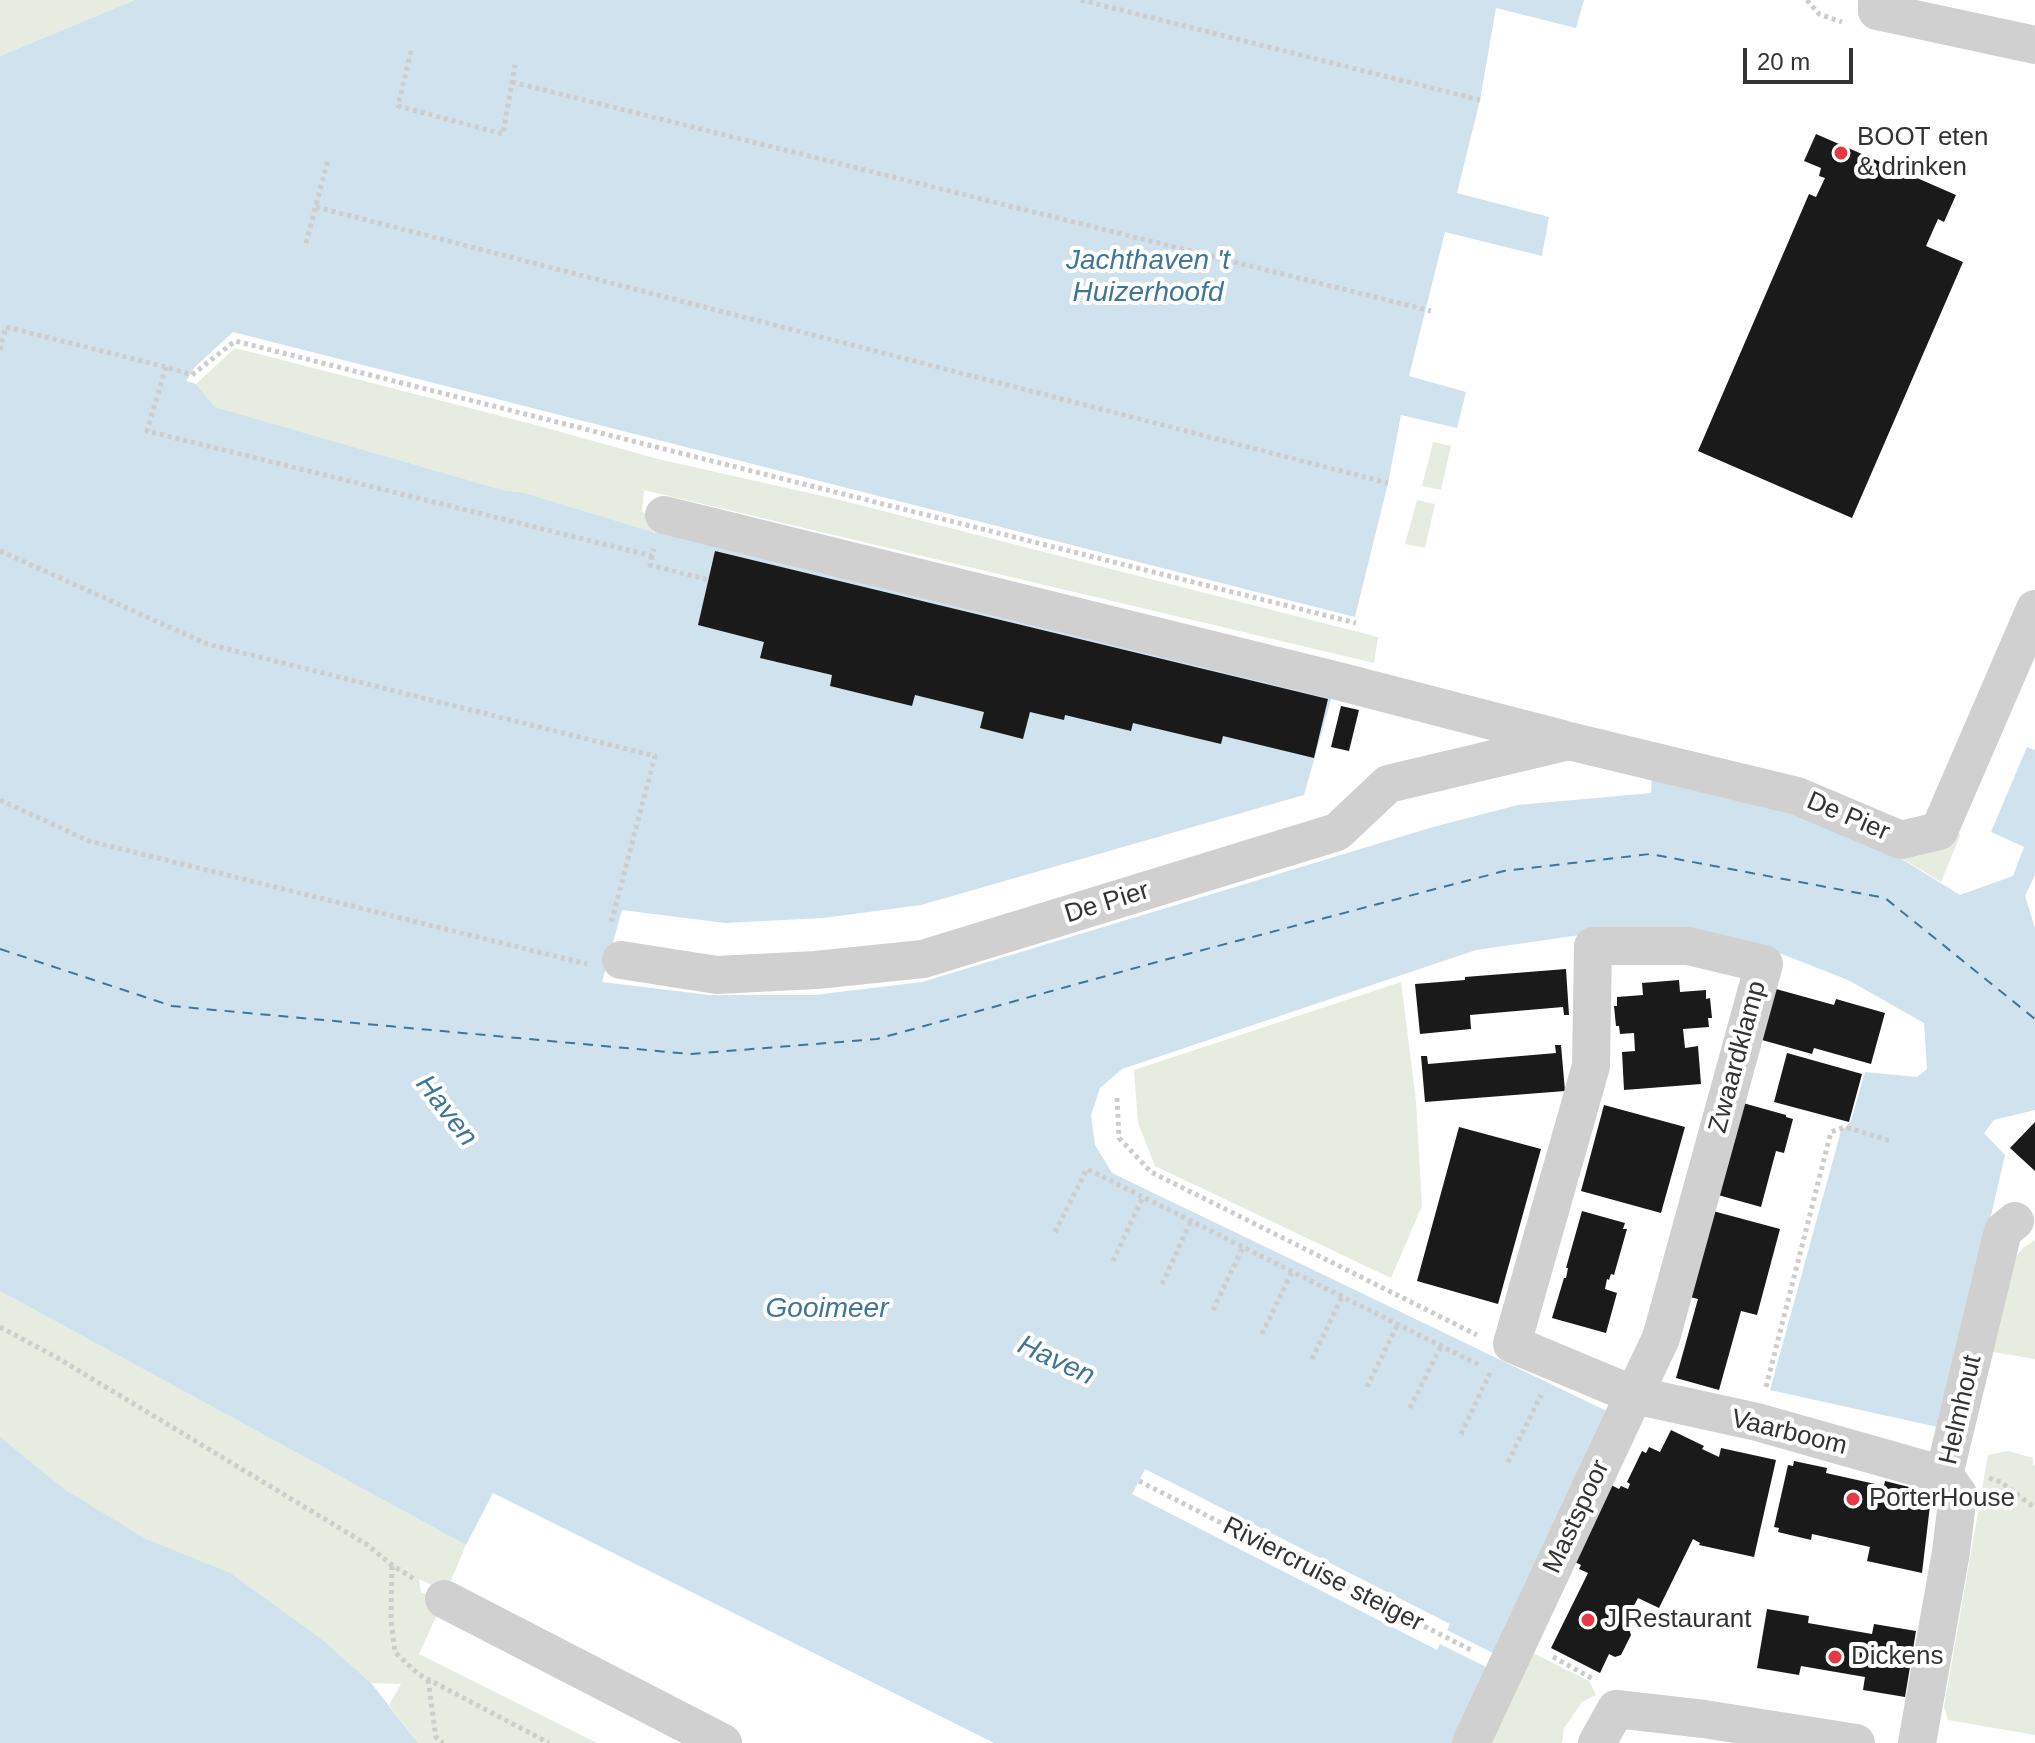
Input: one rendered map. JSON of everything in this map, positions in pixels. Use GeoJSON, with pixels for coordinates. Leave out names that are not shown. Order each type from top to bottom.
{"type":"FeatureCollection","features":[{"type":"Feature","properties":{"kind":"street"},"geometry":{"type":"LineString","coordinates":[[1877,5],[2035,45]]}},
{"type":"Feature","properties":{"kind":"street","name":"De Pier"},"geometry":{"type":"LineString","coordinates":[[664,515],[1797,796],[1901,840],[1939,831],[2035,609]]}},
{"type":"Feature","properties":{"kind":"street","name":"De Pier"},"geometry":{"type":"LineString","coordinates":[[609,955],[717,975],[816,970],[923,959],[1337,832],[1388,784],[1569,741]]}},
{"type":"Feature","properties":{"kind":"street","name":"Zwaardklamp"},"geometry":{"type":"LineString","coordinates":[[1512,1344],[1591,1066],[1593,946],[1688,946],[1764,964],[1661,1338],[1634,1395]]}},
{"type":"Feature","properties":{"kind":"street","name":"Helmhout"},"geometry":{"type":"LineString","coordinates":[[1917,1743],[2003,1231],[2015,1221]]}},
{"type":"Feature","properties":{"kind":"street"},"geometry":{"type":"LineString","coordinates":[[1512,1344],[1634,1395]]}},
{"type":"Feature","properties":{"kind":"street","name":"Vaarboom"},"geometry":{"type":"LineString","coordinates":[[1634,1395],[1757,1422],[1962,1475]]}},
{"type":"Feature","properties":{"kind":"street","name":"Mastspoor"},"geometry":{"type":"LineString","coordinates":[[1471,1743],[1634,1395]]}},
{"type":"Feature","properties":{"kind":"street"},"geometry":{"type":"LineString","coordinates":[[444,1599],[723,1743]]}},
{"type":"Feature","properties":{"kind":"street"},"geometry":{"type":"LineString","coordinates":[[1597,1743],[1616,1709],[1704,1719],[1856,1743]]}},
{"type":"Feature","properties":{"kind":"path"},"geometry":{"type":"LineString","coordinates":[[1081,0],[1480,100]]}},
{"type":"Feature","properties":{"kind":"path"},"geometry":{"type":"LineString","coordinates":[[411,51],[398,106],[503,134],[515,65]]}},
{"type":"Feature","properties":{"kind":"path"},"geometry":{"type":"LineString","coordinates":[[512,82],[1431,311]]}},
{"type":"Feature","properties":{"kind":"path"},"geometry":{"type":"LineString","coordinates":[[306,243],[328,160]]}},
{"type":"Feature","properties":{"kind":"path"},"geometry":{"type":"LineString","coordinates":[[316,207],[1388,483]]}},
{"type":"Feature","properties":{"kind":"path"},"geometry":{"type":"LineString","coordinates":[[0,350],[3,326],[192,375],[235,341],[1356,623]]}},
{"type":"Feature","properties":{"kind":"path"},"geometry":{"type":"LineString","coordinates":[[166,367],[147,431],[652,556]]}},
{"type":"Feature","properties":{"kind":"path"},"geometry":{"type":"LineString","coordinates":[[664,515],[650,565],[709,580]]}},
{"type":"Feature","properties":{"kind":"path"},"geometry":{"type":"LineString","coordinates":[[0,551],[207,644],[655,756],[609,955],[89,841],[0,800]]}},
{"type":"Feature","properties":{"kind":"path"},"geometry":{"type":"LineString","coordinates":[[1117,1098],[1119,1138],[1151,1172],[1497,1345],[1512,1344]]}},
{"type":"Feature","properties":{"kind":"path"},"geometry":{"type":"LineString","coordinates":[[1757,1422],[1831,1132],[1845,1127],[1891,1141]]}},
{"type":"Feature","properties":{"kind":"path"},"geometry":{"type":"LineString","coordinates":[[1055,1232],[1087,1169],[1491,1371],[1461,1434]]}},
{"type":"Feature","properties":{"kind":"path"},"geometry":{"type":"LineString","coordinates":[[1113,1261],[1143,1197]]}},
{"type":"Feature","properties":{"kind":"path"},"geometry":{"type":"LineString","coordinates":[[1162,1284],[1191,1221]]}},
{"type":"Feature","properties":{"kind":"path"},"geometry":{"type":"LineString","coordinates":[[1213,1310],[1243,1247]]}},
{"type":"Feature","properties":{"kind":"path"},"geometry":{"type":"LineString","coordinates":[[1262,1334],[1292,1272]]}},
{"type":"Feature","properties":{"kind":"path"},"geometry":{"type":"LineString","coordinates":[[1312,1359],[1342,1297]]}},
{"type":"Feature","properties":{"kind":"path"},"geometry":{"type":"LineString","coordinates":[[1367,1387],[1398,1324]]}},
{"type":"Feature","properties":{"kind":"path"},"geometry":{"type":"LineString","coordinates":[[0,1327],[56,1357],[366,1544],[444,1599]]}},
{"type":"Feature","properties":{"kind":"path"},"geometry":{"type":"LineString","coordinates":[[1410,1408],[1441,1346]]}},
{"type":"Feature","properties":{"kind":"path"},"geometry":{"type":"LineString","coordinates":[[1528,1389],[1554,1402]]}},
{"type":"Feature","properties":{"kind":"path"},"geometry":{"type":"LineString","coordinates":[[1508,1462],[1541,1395]]}},
{"type":"Feature","properties":{"kind":"path"},"geometry":{"type":"LineString","coordinates":[[1962,1475],[2001,1482],[2035,1508]]}},
{"type":"Feature","properties":{"kind":"path","name":"Riviercruise steiger"},"geometry":{"type":"LineString","coordinates":[[1139,1481],[1514,1654]]}},
{"type":"Feature","properties":{"kind":"path"},"geometry":{"type":"LineString","coordinates":[[392,1565],[391,1620],[395,1652],[428,1680],[549,1743]]}},
{"type":"Feature","properties":{"kind":"path"},"geometry":{"type":"LineString","coordinates":[[1514,1654],[1595,1680],[1616,1709]]}},
{"type":"Feature","properties":{"kind":"path"},"geometry":{"type":"LineString","coordinates":[[428,1680],[436,1737],[443,1743]]}},
{"type":"Feature","properties":{"kind":"shaded area"},"geometry":{"type":"Polygon","coordinates":[[[0,0],[135,0],[0,56],[0,0]]]}},
{"type":"Feature","properties":{"kind":"shaded area"},"geometry":{"type":"Polygon","coordinates":[[[235,348],[658,459],[836,499],[1378,637],[1374,663],[644,490],[642,512],[656,516],[653,532],[215,407],[196,384],[235,348]]]}},
{"type":"Feature","properties":{"kind":"shaded area"},"geometry":{"type":"Polygon","coordinates":[[[1433,442],[1451,446],[1441,490],[1422,486],[1433,442]]]}},
{"type":"Feature","properties":{"kind":"shaded area"},"geometry":{"type":"Polygon","coordinates":[[[1417,500],[1435,504],[1425,548],[1405,544],[1417,500]]]}},
{"type":"Feature","properties":{"kind":"shaded area"},"geometry":{"type":"Polygon","coordinates":[[[1961,833],[1941,882],[1896,855],[1928,853],[1961,833]]]}},
{"type":"Feature","properties":{"kind":"shaded area"},"geometry":{"type":"Polygon","coordinates":[[[1401,982],[1416,1102],[1422,1206],[1391,1278],[1155,1166],[1138,1123],[1134,1070],[1401,982]]]}},
{"type":"Feature","properties":{"kind":"shaded area"},"geometry":{"type":"Polygon","coordinates":[[[2035,1240],[2035,1359],[1986,1351],[2007,1267],[2023,1248],[2035,1240]]]}},
{"type":"Feature","properties":{"kind":"shaded area"},"geometry":{"type":"Polygon","coordinates":[[[0,1291],[466,1545],[446,1592],[419,1579],[421,1592],[442,1604],[419,1654],[597,1743],[418,1743],[389,1705],[401,1684],[371,1683],[335,1652],[77,1503],[0,1447],[0,1291]]]}},
{"type":"Feature","properties":{"kind":"shaded area"},"geometry":{"type":"Polygon","coordinates":[[[2008,1451],[2033,1458],[2035,1466],[2035,1735],[1948,1720],[1944,1707],[1988,1455],[2008,1451]]]}},
{"type":"Feature","properties":{"kind":"shaded area"},"geometry":{"type":"Polygon","coordinates":[[[1527,1650],[1589,1681],[1596,1695],[1582,1702],[1564,1728],[1562,1743],[1483,1743],[1527,1650]]]}},
{"type":"Feature","properties":{"kind":"water"},"geometry":{"type":"Polygon","coordinates":[[[135,0],[1584,0],[1576,28],[1496,8],[1480,100],[1457,193],[1549,217],[1542,256],[1445,232],[1409,376],[1466,392],[1457,428],[1401,415],[1388,483],[1355,617],[233,332],[195,367],[186,381],[196,384],[215,407],[653,532],[720,543],[1332,696],[1304,795],[921,905],[823,918],[725,923],[622,910],[602,982],[709,995],[814,995],[922,982],[1433,827],[1518,805],[1651,793],[1652,776],[1766,803],[1863,835],[1960,895],[2013,876],[2024,847],[1991,832],[2027,747],[2035,750],[2035,875],[2025,896],[2035,928],[2035,1110],[1994,1120],[1984,1133],[2005,1155],[1942,1428],[1770,1390],[1841,1131],[1851,1121],[1865,1072],[1917,1077],[1927,1069],[1924,1023],[1848,980],[1769,949],[1601,932],[1476,950],[1122,1069],[1100,1088],[1091,1115],[1095,1145],[1112,1173],[1617,1416],[1453,1743],[994,1743],[493,1493],[466,1545],[0,1291],[0,56],[135,0]]]}},
{"type":"Feature","properties":{"kind":"water"},"geometry":{"type":"Polygon","coordinates":[[[0,1437],[65,1490],[146,1539],[230,1573],[321,1639],[371,1683],[418,1743],[0,1743],[0,1437]]]}},
{"type":"Feature","properties":{"kind":"pier"},"geometry":{"type":"Polygon","coordinates":[[[1145,1469],[1450,1624],[1447,1630],[1495,1654],[1488,1668],[1440,1644],[1437,1650],[1132,1494],[1145,1469]]]}},
{"type":"Feature","properties":{"kind":"building"},"geometry":{"type":"Polygon","coordinates":[[[1816,134],[1956,195],[1944,222],[1938,219],[1926,246],[1963,262],[1852,518],[1698,451],[1809,194],[1816,197],[1825,178],[1819,176],[1821,168],[1804,161],[1816,134]]]}},
{"type":"Feature","properties":{"kind":"building"},"geometry":{"type":"Polygon","coordinates":[[[715,551],[1328,699],[1314,758],[1223,736],[1221,744],[1133,723],[1131,731],[1065,715],[1064,720],[1030,712],[1023,739],[980,728],[984,712],[915,695],[912,706],[830,686],[832,675],[760,658],[764,642],[698,625],[715,551]]]}},
{"type":"Feature","properties":{"kind":"building"},"geometry":{"type":"Polygon","coordinates":[[[1341,706],[1359,710],[1349,751],[1331,747],[1341,706]]]}},
{"type":"Feature","properties":{"kind":"building"},"geometry":{"type":"Polygon","coordinates":[[[1566,969],[1569,1015],[1564,1015],[1563,1007],[1470,1015],[1471,1029],[1420,1034],[1415,984],[1566,969]]]}},
{"type":"Feature","properties":{"kind":"building"},"geometry":{"type":"Polygon","coordinates":[[[1679,980],[1680,992],[1706,990],[1706,999],[1710,998],[1712,1018],[1708,1018],[1709,1027],[1683,1029],[1685,1048],[1698,1046],[1701,1084],[1624,1090],[1622,1052],[1635,1051],[1634,1033],[1620,1034],[1619,1026],[1616,1026],[1614,1006],[1617,1006],[1617,997],[1643,995],[1642,983],[1679,980]]]}},
{"type":"Feature","properties":{"kind":"building"},"geometry":{"type":"Polygon","coordinates":[[[1776,989],[1834,1005],[1836,999],[1885,1013],[1871,1064],[1814,1048],[1812,1054],[1762,1040],[1776,989]]]}},
{"type":"Feature","properties":{"kind":"building"},"geometry":{"type":"Polygon","coordinates":[[[1555,1045],[1561,1045],[1565,1091],[1425,1102],[1421,1056],[1427,1056],[1428,1064],[1556,1053],[1555,1045]]]}},
{"type":"Feature","properties":{"kind":"building"},"geometry":{"type":"Polygon","coordinates":[[[1787,1053],[1862,1074],[1849,1122],[1774,1102],[1787,1053]]]}},
{"type":"Feature","properties":{"kind":"building"},"geometry":{"type":"Polygon","coordinates":[[[1743,1103],[1793,1119],[1784,1153],[1776,1151],[1761,1207],[1718,1195],[1743,1103]]]}},
{"type":"Feature","properties":{"kind":"building"},"geometry":{"type":"Polygon","coordinates":[[[1604,1105],[1685,1127],[1661,1213],[1581,1191],[1604,1105]]]}},
{"type":"Feature","properties":{"kind":"building"},"geometry":{"type":"Polygon","coordinates":[[[2035,1122],[2035,1171],[2010,1148],[2035,1122]]]}},
{"type":"Feature","properties":{"kind":"building"},"geometry":{"type":"Polygon","coordinates":[[[1459,1127],[1541,1149],[1498,1304],[1417,1281],[1459,1127]]]}},
{"type":"Feature","properties":{"kind":"building"},"geometry":{"type":"Polygon","coordinates":[[[1582,1211],[1625,1223],[1623,1229],[1627,1229],[1614,1275],[1607,1279],[1605,1289],[1617,1293],[1606,1333],[1552,1318],[1566,1278],[1582,1211]]]}},
{"type":"Feature","properties":{"kind":"building"},"geometry":{"type":"Polygon","coordinates":[[[1713,1211],[1780,1229],[1757,1315],[1741,1311],[1719,1390],[1676,1378],[1698,1299],[1690,1297],[1713,1211]]]}},
{"type":"Feature","properties":{"kind":"building"},"geometry":{"type":"Polygon","coordinates":[[[1671,1430],[1719,1457],[1721,1448],[1776,1460],[1754,1557],[1699,1545],[1693,1539],[1659,1608],[1638,1598],[1623,1626],[1629,1629],[1631,1635],[1621,1655],[1615,1657],[1609,1654],[1600,1673],[1551,1648],[1588,1573],[1579,1569],[1581,1565],[1573,1561],[1611,1485],[1628,1489],[1630,1484],[1627,1482],[1642,1451],[1646,1453],[1649,1447],[1660,1452],[1671,1430]]]}},
{"type":"Feature","properties":{"kind":"building"},"geometry":{"type":"Polygon","coordinates":[[[1794,1461],[1827,1468],[1826,1473],[1884,1486],[1885,1481],[1917,1489],[1916,1494],[1931,1497],[1922,1573],[1867,1561],[1870,1547],[1812,1534],[1811,1540],[1778,1532],[1779,1528],[1774,1527],[1788,1465],[1793,1466],[1794,1461]]]}},
{"type":"Feature","properties":{"kind":"building"},"geometry":{"type":"Polygon","coordinates":[[[1767,1609],[1809,1616],[1808,1623],[1872,1634],[1874,1624],[1916,1631],[1905,1697],[1863,1690],[1865,1677],[1801,1666],[1799,1675],[1757,1668],[1767,1609]]]}},
{"type":"Feature","properties":{"kind":"ferry route"},"geometry":{"type":"LineString","coordinates":[[0,949],[172,1006],[690,1054],[877,1039],[1504,871],[1650,854],[1885,898],[2035,1019]]}},
{"type":"Feature","properties":{"kind":"place","name":"BOOT eten & drinken"},"geometry":{"type":"Point","coordinates":[1841,153]}},
{"type":"Feature","properties":{"kind":"place","name":"PorterHouse"},"geometry":{"type":"Point","coordinates":[1853,1499]}},
{"type":"Feature","properties":{"kind":"place","name":"J Restaurant"},"geometry":{"type":"Point","coordinates":[1588,1620]}},
{"type":"Feature","properties":{"kind":"place","name":"Dickens"},"geometry":{"type":"Point","coordinates":[1835,1657]}},
{"type":"Feature","properties":{"kind":"water label","name":"Jachthaven 't Huizerhoofd"},"geometry":{"type":"Point","coordinates":[1148,277]}},
{"type":"Feature","properties":{"kind":"water label","name":"Haven"},"geometry":{"type":"Point","coordinates":[446,1111]}},
{"type":"Feature","properties":{"kind":"water label","name":"Gooimeer"},"geometry":{"type":"Point","coordinates":[827,1309]}},
{"type":"Feature","properties":{"kind":"water label","name":"Haven"},"geometry":{"type":"Point","coordinates":[1056,1361]}}]}
